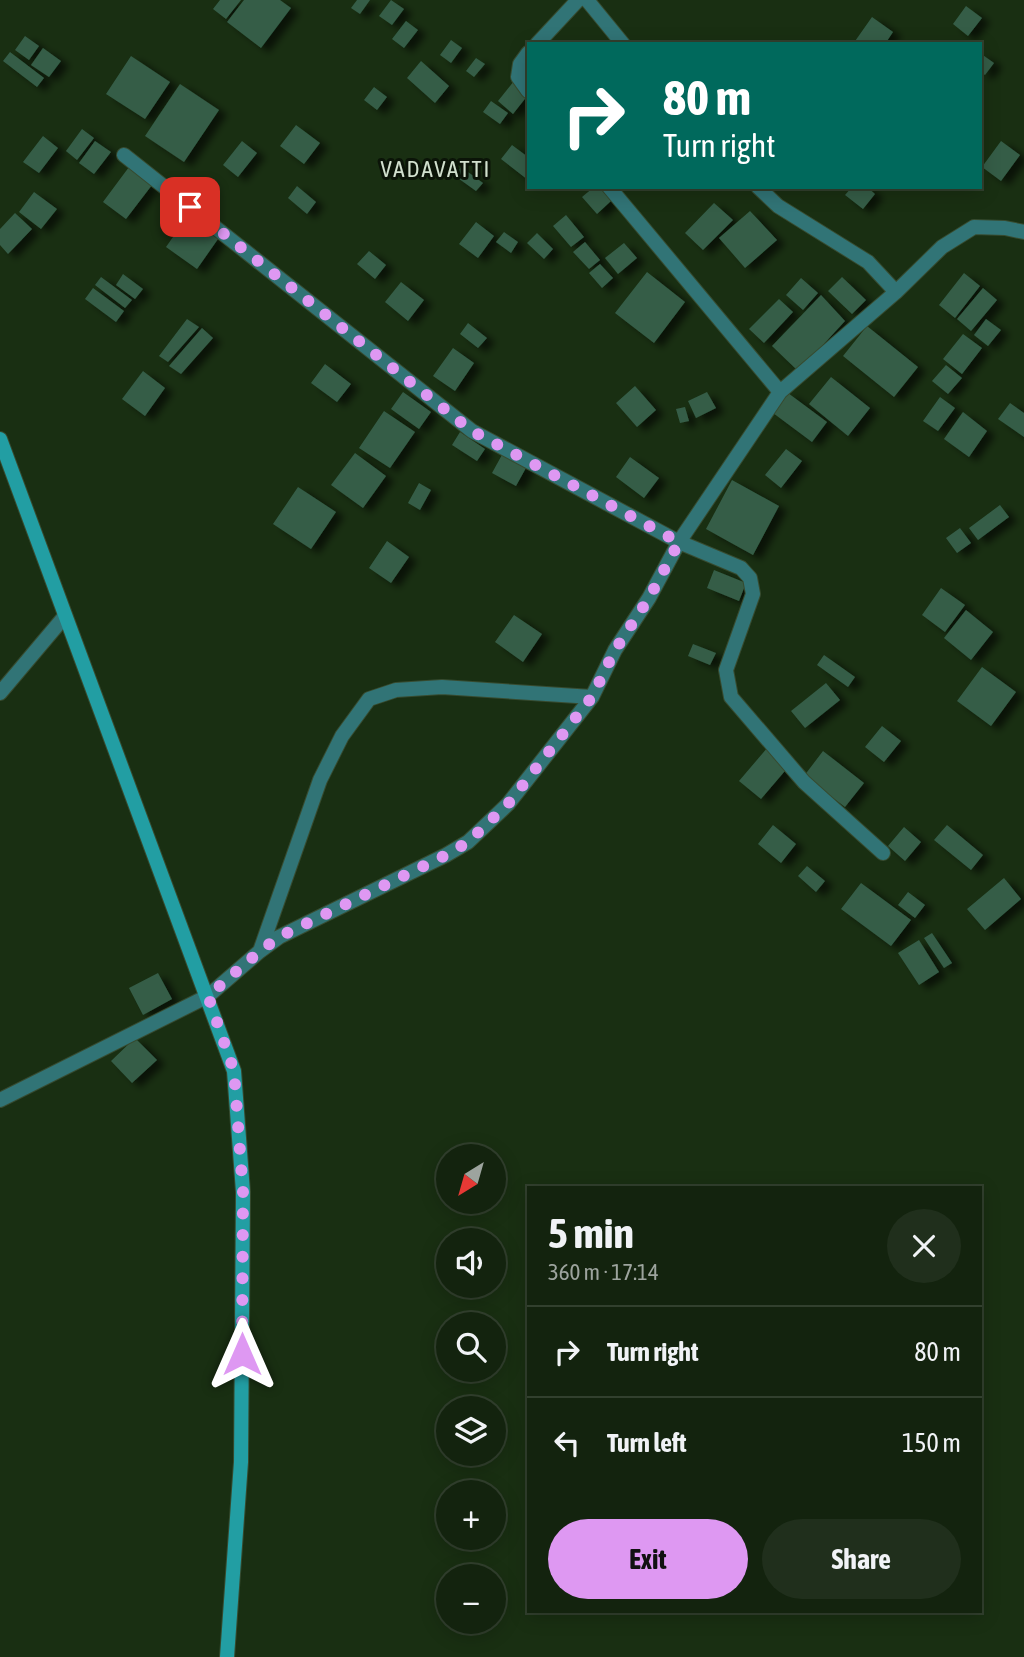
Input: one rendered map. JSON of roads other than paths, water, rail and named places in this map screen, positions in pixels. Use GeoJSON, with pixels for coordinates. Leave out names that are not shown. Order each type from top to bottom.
{"type":"FeatureCollection","features":[{"type":"Feature","properties":{"kind":"street"},"geometry":{"type":"LineString","coordinates":[[539,42],[578,0]]}},
{"type":"Feature","properties":{"kind":"street"},"geometry":{"type":"LineString","coordinates":[[587,0],[621,42]]}},
{"type":"Feature","properties":{"kind":"street"},"geometry":{"type":"LineString","coordinates":[[527,54],[518,71],[518,76],[527,90]]}},
{"type":"Feature","properties":{"kind":"street"},"geometry":{"type":"LineString","coordinates":[[124,155],[472,431],[679,542],[741,568],[750,579],[753,594],[726,670],[731,697],[804,782],[883,853]]}},
{"type":"Feature","properties":{"kind":"street"},"geometry":{"type":"LineString","coordinates":[[611,189],[780,392]]}},
{"type":"Feature","properties":{"kind":"street"},"geometry":{"type":"LineString","coordinates":[[760,189],[778,206],[868,262],[896,292]]}},
{"type":"Feature","properties":{"kind":"street"},"geometry":{"type":"LineString","coordinates":[[0,1100],[208,996],[279,937],[468,842],[508,804],[592,697],[615,650],[649,598],[679,542],[780,392],[896,292],[942,247],[974,228],[1005,228],[1024,232]]}},
{"type":"Feature","properties":{"kind":"street"},"geometry":{"type":"LineString","coordinates":[[0,439],[234,1071],[243,1192],[241,1462],[227,1657]]}},
{"type":"Feature","properties":{"kind":"street"},"geometry":{"type":"LineString","coordinates":[[0,693],[65,617]]}},
{"type":"Feature","properties":{"kind":"street"},"geometry":{"type":"LineString","coordinates":[[260,951],[320,780],[342,736],[369,699],[396,690],[442,687],[592,697]]}},
{"type":"Feature","properties":{"kind":"district","name":"VADAVATTI"},"geometry":{"type":"Point","coordinates":[436,169]}}]}
